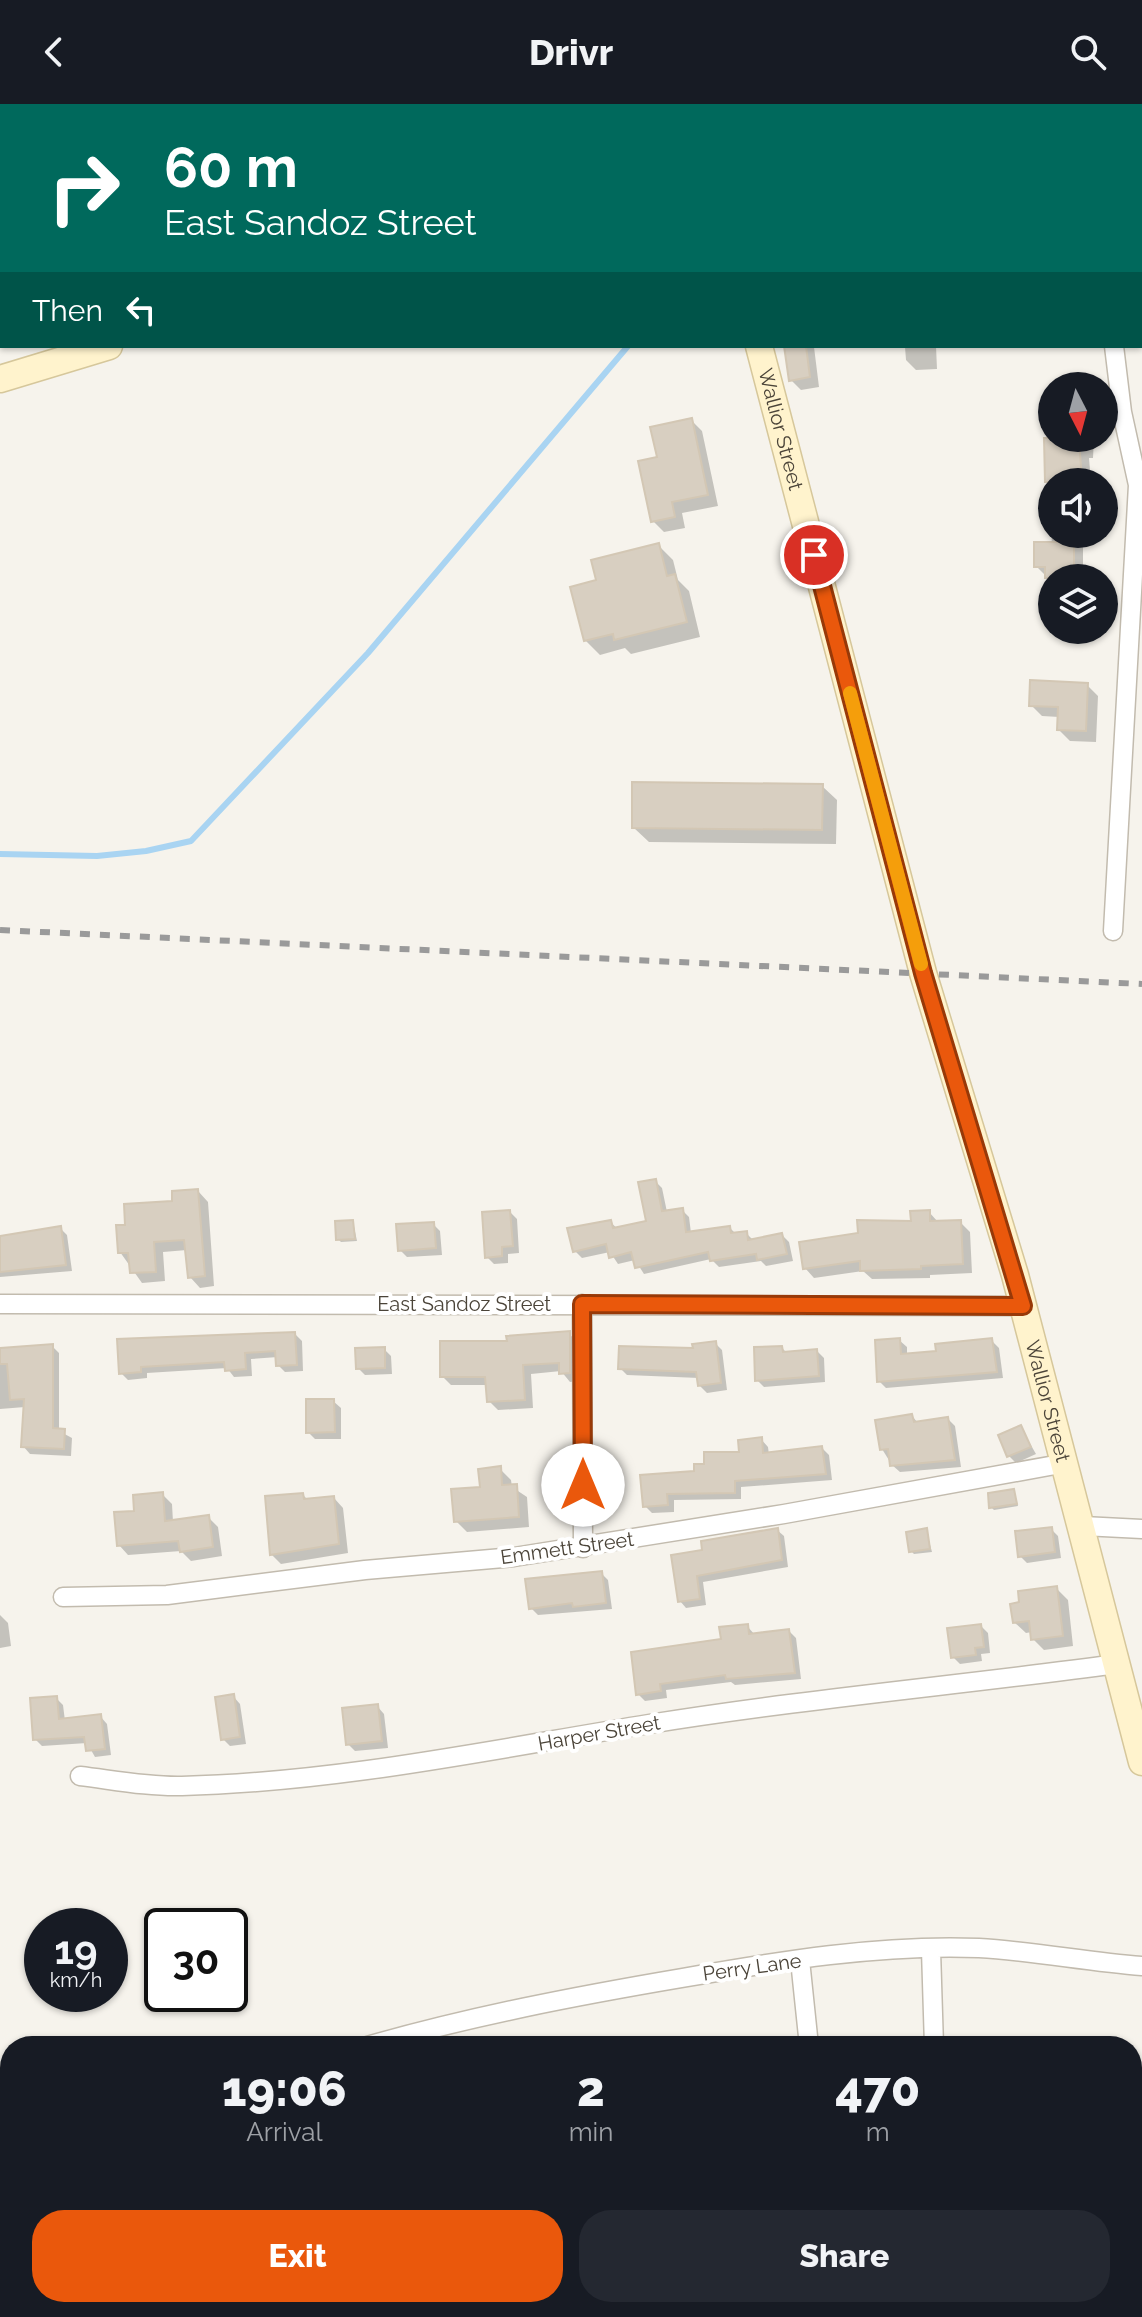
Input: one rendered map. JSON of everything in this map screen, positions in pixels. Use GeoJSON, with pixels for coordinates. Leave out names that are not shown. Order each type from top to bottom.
{"type":"FeatureCollection","features":[{"type":"Feature","properties":{"kind":"street"},"geometry":{"type":"LineString","coordinates":[[0,379],[102,348]]}},
{"type":"Feature","properties":{"kind":"street","name":"Wallior Street"},"geometry":{"type":"LineString","coordinates":[[760,348],[923,973],[1023,1306],[1083,1526],[1142,1762]]}},
{"type":"Feature","properties":{"kind":"street"},"geometry":{"type":"LineString","coordinates":[[1113,931],[1138,485],[1122,412],[1114,348]]}},
{"type":"Feature","properties":{"kind":"street","name":"East Sandoz Street"},"geometry":{"type":"LineString","coordinates":[[0,1304],[1023,1306]]}},
{"type":"Feature","properties":{"kind":"street"},"geometry":{"type":"LineString","coordinates":[[582,1304],[583,1548]]}},
{"type":"Feature","properties":{"kind":"street","name":"Emmett Street"},"geometry":{"type":"LineString","coordinates":[[63,1597],[167,1595],[365,1570],[583,1548],[1066,1463]]}},
{"type":"Feature","properties":{"kind":"street"},"geometry":{"type":"LineString","coordinates":[[1083,1526],[1142,1529]]}},
{"type":"Feature","properties":{"kind":"street","name":"Harper Street"},"geometry":{"type":"LineString","coordinates":[[80,1776],[179,1786],[340,1773],[403,1766],[771,1706],[895,1694],[1117,1664]]}},
{"type":"Feature","properties":{"kind":"street","name":"Perry Lane"},"geometry":{"type":"LineString","coordinates":[[402,2036],[549,2001],[800,1960],[980,1948],[1142,1966]]}},
{"type":"Feature","properties":{"kind":"street"},"geometry":{"type":"LineString","coordinates":[[931,1950],[934,2036]]}},
{"type":"Feature","properties":{"kind":"street"},"geometry":{"type":"LineString","coordinates":[[800,1960],[808,2036]]}},
{"type":"Feature","properties":{"kind":"building"},"geometry":{"type":"Polygon","coordinates":[[[784,348],[806,348],[810,377],[789,381],[784,348]]]}},
{"type":"Feature","properties":{"kind":"building"},"geometry":{"type":"Polygon","coordinates":[[[692,418],[708,495],[672,502],[675,517],[651,522],[638,461],[657,457],[650,427],[692,418]]]}},
{"type":"Feature","properties":{"kind":"building"},"geometry":{"type":"Polygon","coordinates":[[[1044,452],[1080,452],[1081,468],[1045,468],[1044,452]]]}},
{"type":"Feature","properties":{"kind":"building"},"geometry":{"type":"Polygon","coordinates":[[[1034,542],[1038,542],[1038,548],[1074,548],[1074,564],[1038,564],[1034,567],[1034,542]]]}},
{"type":"Feature","properties":{"kind":"building"},"geometry":{"type":"Polygon","coordinates":[[[659,543],[667,576],[675,574],[687,622],[614,640],[613,634],[584,641],[570,587],[596,580],[591,560],[659,543]]]}},
{"type":"Feature","properties":{"kind":"building"},"geometry":{"type":"Polygon","coordinates":[[[1030,680],[1088,683],[1086,731],[1057,730],[1058,707],[1029,706],[1030,680]]]}},
{"type":"Feature","properties":{"kind":"building"},"geometry":{"type":"Polygon","coordinates":[[[632,782],[823,784],[822,830],[632,828],[632,782]]]}},
{"type":"Feature","properties":{"kind":"building"},"geometry":{"type":"Polygon","coordinates":[[[656,1179],[662,1211],[683,1208],[686,1232],[730,1226],[731,1233],[747,1231],[748,1240],[782,1233],[787,1254],[757,1260],[756,1254],[710,1261],[708,1252],[635,1268],[631,1252],[609,1258],[606,1244],[573,1252],[567,1228],[611,1220],[613,1228],[646,1221],[638,1182],[656,1179]]]}},
{"type":"Feature","properties":{"kind":"building"},"geometry":{"type":"Polygon","coordinates":[[[198,1189],[205,1276],[188,1278],[184,1240],[154,1242],[156,1272],[130,1273],[128,1253],[118,1253],[116,1225],[125,1225],[124,1204],[172,1201],[172,1191],[198,1189]]]}},
{"type":"Feature","properties":{"kind":"building"},"geometry":{"type":"Polygon","coordinates":[[[510,1210],[513,1246],[502,1247],[502,1256],[485,1258],[482,1212],[510,1210]]]}},
{"type":"Feature","properties":{"kind":"building"},"geometry":{"type":"Polygon","coordinates":[[[930,1210],[930,1221],[961,1220],[963,1264],[860,1271],[860,1261],[803,1269],[799,1242],[858,1233],[857,1220],[911,1221],[910,1211],[930,1210]]]}},
{"type":"Feature","properties":{"kind":"building"},"geometry":{"type":"Polygon","coordinates":[[[353,1220],[355,1239],[336,1240],[335,1221],[353,1220]]]}},
{"type":"Feature","properties":{"kind":"building"},"geometry":{"type":"Polygon","coordinates":[[[434,1222],[436,1248],[398,1251],[396,1224],[434,1222]]]}},
{"type":"Feature","properties":{"kind":"building"},"geometry":{"type":"Polygon","coordinates":[[[61,1226],[66,1265],[0,1272],[0,1236],[61,1226]]]}},
{"type":"Feature","properties":{"kind":"building"},"geometry":{"type":"Polygon","coordinates":[[[570,1331],[570,1373],[559,1374],[559,1363],[523,1365],[525,1400],[487,1402],[485,1377],[440,1377],[440,1341],[507,1341],[506,1336],[570,1331]]]}},
{"type":"Feature","properties":{"kind":"building"},"geometry":{"type":"Polygon","coordinates":[[[295,1332],[297,1365],[276,1366],[275,1351],[245,1353],[246,1369],[225,1371],[224,1362],[141,1367],[141,1372],[119,1374],[117,1339],[295,1332]]]}},
{"type":"Feature","properties":{"kind":"building"},"geometry":{"type":"Polygon","coordinates":[[[900,1338],[901,1354],[936,1351],[935,1344],[992,1338],[997,1372],[877,1382],[875,1340],[900,1338]]]}},
{"type":"Feature","properties":{"kind":"building"},"geometry":{"type":"Polygon","coordinates":[[[716,1341],[721,1383],[698,1386],[696,1372],[618,1369],[619,1346],[693,1348],[692,1344],[716,1341]]]}},
{"type":"Feature","properties":{"kind":"building"},"geometry":{"type":"Polygon","coordinates":[[[53,1344],[53,1428],[65,1429],[64,1449],[21,1447],[24,1399],[10,1400],[7,1364],[0,1364],[0,1348],[53,1344]]]}},
{"type":"Feature","properties":{"kind":"building"},"geometry":{"type":"Polygon","coordinates":[[[782,1346],[783,1352],[817,1349],[819,1376],[755,1381],[754,1347],[782,1346]]]}},
{"type":"Feature","properties":{"kind":"building"},"geometry":{"type":"Polygon","coordinates":[[[385,1347],[385,1368],[356,1369],[355,1348],[385,1347]]]}},
{"type":"Feature","properties":{"kind":"building"},"geometry":{"type":"Polygon","coordinates":[[[306,1399],[334,1399],[335,1432],[306,1433],[306,1399]]]}},
{"type":"Feature","properties":{"kind":"building"},"geometry":{"type":"Polygon","coordinates":[[[912,1414],[914,1422],[948,1417],[955,1460],[890,1466],[888,1449],[880,1450],[875,1420],[912,1414]]]}},
{"type":"Feature","properties":{"kind":"building"},"geometry":{"type":"Polygon","coordinates":[[[1021,1425],[1031,1447],[1007,1457],[998,1435],[1021,1425]]]}},
{"type":"Feature","properties":{"kind":"building"},"geometry":{"type":"Polygon","coordinates":[[[762,1437],[763,1453],[822,1446],[826,1474],[735,1481],[735,1493],[667,1494],[668,1505],[643,1507],[640,1475],[694,1471],[694,1464],[704,1464],[704,1452],[739,1452],[738,1440],[762,1437]]]}},
{"type":"Feature","properties":{"kind":"building"},"geometry":{"type":"Polygon","coordinates":[[[501,1466],[502,1485],[517,1484],[519,1517],[454,1522],[451,1489],[480,1487],[478,1469],[501,1466]]]}},
{"type":"Feature","properties":{"kind":"building"},"geometry":{"type":"Polygon","coordinates":[[[1014,1489],[1017,1504],[989,1508],[988,1493],[1014,1489]]]}},
{"type":"Feature","properties":{"kind":"building"},"geometry":{"type":"Polygon","coordinates":[[[163,1492],[165,1521],[209,1515],[213,1547],[180,1552],[178,1541],[117,1546],[114,1512],[134,1511],[133,1495],[163,1492]]]}},
{"type":"Feature","properties":{"kind":"building"},"geometry":{"type":"Polygon","coordinates":[[[303,1493],[304,1499],[334,1496],[339,1544],[270,1555],[265,1496],[303,1493]]]}},
{"type":"Feature","properties":{"kind":"building"},"geometry":{"type":"Polygon","coordinates":[[[1052,1527],[1055,1552],[1018,1557],[1015,1531],[1052,1527]]]}},
{"type":"Feature","properties":{"kind":"building"},"geometry":{"type":"Polygon","coordinates":[[[778,1528],[782,1560],[697,1576],[700,1599],[678,1602],[671,1555],[702,1550],[701,1541],[778,1528]]]}},
{"type":"Feature","properties":{"kind":"building"},"geometry":{"type":"Polygon","coordinates":[[[927,1528],[930,1549],[909,1552],[906,1532],[927,1528]]]}},
{"type":"Feature","properties":{"kind":"building"},"geometry":{"type":"Polygon","coordinates":[[[602,1571],[606,1603],[573,1607],[572,1603],[529,1609],[525,1579],[602,1571]]]}},
{"type":"Feature","properties":{"kind":"building"},"geometry":{"type":"Polygon","coordinates":[[[1057,1586],[1063,1636],[1031,1640],[1029,1621],[1013,1623],[1010,1604],[1019,1602],[1018,1591],[1057,1586]]]}},
{"type":"Feature","properties":{"kind":"building"},"geometry":{"type":"Polygon","coordinates":[[[748,1624],[749,1634],[789,1629],[795,1673],[726,1679],[725,1675],[660,1684],[661,1691],[636,1695],[631,1652],[721,1639],[719,1627],[748,1624]]]}},
{"type":"Feature","properties":{"kind":"building"},"geometry":{"type":"Polygon","coordinates":[[[981,1624],[984,1647],[975,1648],[976,1655],[951,1658],[947,1628],[981,1624]]]}},
{"type":"Feature","properties":{"kind":"building"},"geometry":{"type":"Polygon","coordinates":[[[234,1694],[240,1737],[221,1740],[215,1697],[234,1694]]]}},
{"type":"Feature","properties":{"kind":"building"},"geometry":{"type":"Polygon","coordinates":[[[57,1696],[59,1719],[101,1714],[105,1749],[86,1751],[84,1737],[33,1740],[30,1698],[57,1696]]]}},
{"type":"Feature","properties":{"kind":"building"},"geometry":{"type":"Polygon","coordinates":[[[378,1704],[382,1741],[346,1745],[342,1708],[378,1704]]]}},
{"type":"Feature","properties":{"kind":"waterway"},"geometry":{"type":"LineString","coordinates":[[0,854],[97,856],[146,851],[191,841],[368,653],[626,348]]}},
{"type":"Feature","properties":{"kind":"railway"},"geometry":{"type":"LineString","coordinates":[[0,930],[1142,984]]}},
{"type":"Feature","properties":{"kind":"slow traffic"},"geometry":{"type":"LineString","coordinates":[[850,693],[921,964]]}},
{"type":"Feature","properties":{"kind":"route"},"geometry":{"type":"LineString","coordinates":[[583,1485],[582,1304],[1023,1306],[981,1157],[923,973],[814,555]]}}]}
